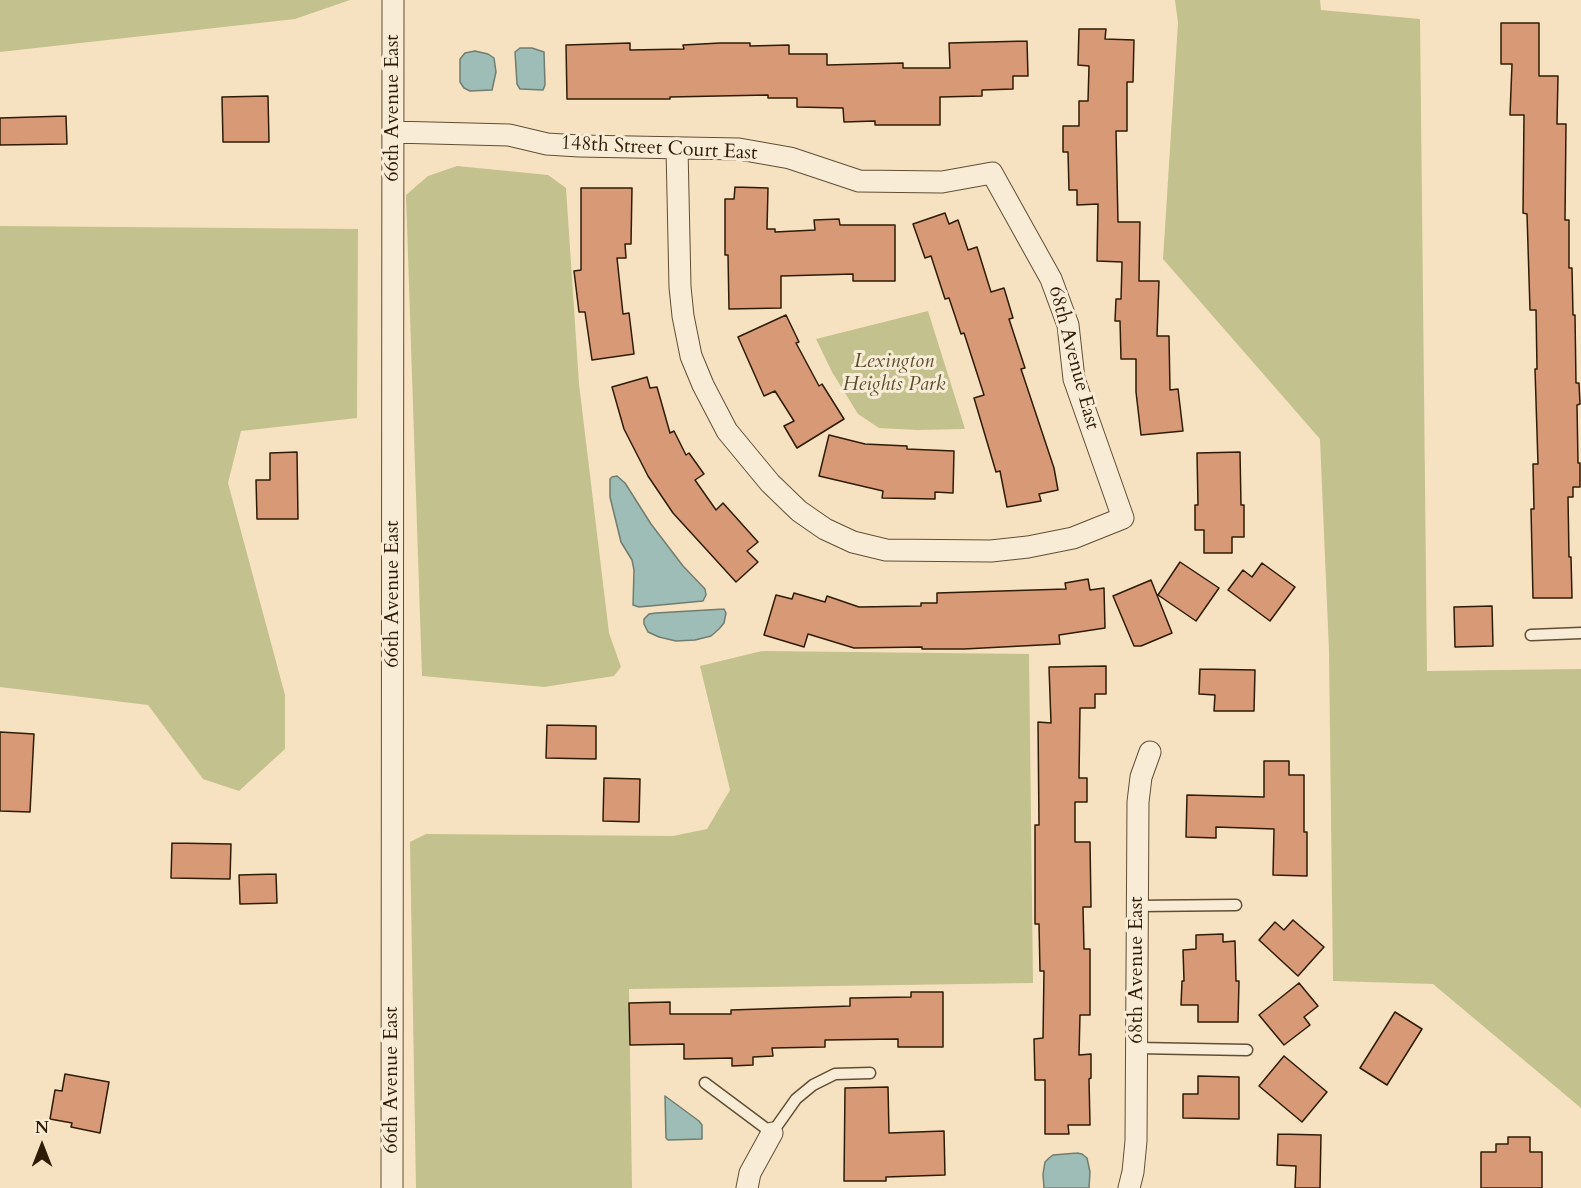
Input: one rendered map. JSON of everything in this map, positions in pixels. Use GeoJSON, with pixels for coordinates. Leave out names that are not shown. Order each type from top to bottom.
{"type":"FeatureCollection","features":[{"type":"Feature","properties":{"kind":"street","name":"66th Avenue East"},"geometry":{"type":"LineString","coordinates":[[392,1188],[393,0]]}},
{"type":"Feature","properties":{"kind":"street","name":"148th Street Court East"},"geometry":{"type":"LineString","coordinates":[[393,132],[509,135],[547,144],[579,146],[739,149],[790,158],[859,181],[942,182],[992,173]]}},
{"type":"Feature","properties":{"kind":"street","name":"68th Avenue East"},"geometry":{"type":"LineString","coordinates":[[677,148],[682,316],[691,356],[703,385],[727,431],[770,483],[799,512],[825,529],[853,542],[886,550],[991,551],[1028,547],[1073,538],[1123,518],[1074,379],[1068,325],[1051,279],[992,173]]}},
{"type":"Feature","properties":{"kind":"street","name":"68th Avenue East"},"geometry":{"type":"LineString","coordinates":[[1129,1188],[1136,1141],[1138,802],[1141,777],[1150,753]]}},
{"type":"Feature","properties":{"kind":"street"},"geometry":{"type":"LineString","coordinates":[[747,1188],[750,1173],[772,1133]]}},
{"type":"Feature","properties":{"kind":"lane"},"geometry":{"type":"LineString","coordinates":[[1531,635],[1581,633]]}},
{"type":"Feature","properties":{"kind":"lane"},"geometry":{"type":"LineString","coordinates":[[1137,906],[1236,905]]}},
{"type":"Feature","properties":{"kind":"lane"},"geometry":{"type":"LineString","coordinates":[[1137,1048],[1247,1050]]}},
{"type":"Feature","properties":{"kind":"lane"},"geometry":{"type":"LineString","coordinates":[[705,1083],[772,1133],[796,1100],[813,1085],[835,1074],[870,1073]]}},
{"type":"Feature","properties":{"kind":"green space"},"geometry":{"type":"Polygon","coordinates":[[[0,0],[350,0],[295,19],[0,52],[0,0]]]}},
{"type":"Feature","properties":{"kind":"green space"},"geometry":{"type":"Polygon","coordinates":[[[1175,0],[1320,0],[1321,10],[1420,19],[1427,671],[1581,669],[1581,1108],[1433,984],[1333,981],[1329,651],[1320,439],[1163,259],[1178,23],[1175,0]]]}},
{"type":"Feature","properties":{"kind":"green space"},"geometry":{"type":"Polygon","coordinates":[[[457,166],[548,175],[566,188],[579,384],[609,633],[621,667],[614,676],[544,687],[422,676],[406,195],[428,176],[457,166]]]}},
{"type":"Feature","properties":{"kind":"green space"},"geometry":{"type":"Polygon","coordinates":[[[0,226],[358,229],[357,418],[241,431],[228,483],[285,695],[285,749],[239,791],[203,779],[148,705],[0,687],[0,226]]]}},
{"type":"Feature","properties":{"kind":"green space","name":"Lexington Heights Park"},"geometry":{"type":"Polygon","coordinates":[[[928,311],[965,429],[879,428],[858,414],[832,372],[816,339],[928,311]]]}},
{"type":"Feature","properties":{"kind":"green space"},"geometry":{"type":"Polygon","coordinates":[[[762,651],[1029,654],[1033,983],[629,989],[632,1188],[416,1188],[410,842],[426,834],[673,836],[707,829],[730,790],[700,666],[762,651]]]}},
{"type":"Feature","properties":{"kind":"water"},"geometry":{"type":"Polygon","coordinates":[[[520,48],[532,48],[544,52],[545,85],[543,90],[520,89],[517,84],[515,52],[520,48]]]}},
{"type":"Feature","properties":{"kind":"water"},"geometry":{"type":"Polygon","coordinates":[[[475,51],[494,58],[496,72],[492,90],[470,91],[460,82],[460,59],[465,53],[475,51]]]}},
{"type":"Feature","properties":{"kind":"water"},"geometry":{"type":"Polygon","coordinates":[[[617,476],[625,483],[651,524],[683,566],[705,589],[706,595],[703,601],[639,607],[633,605],[632,560],[621,542],[610,497],[610,479],[617,476]]]}},
{"type":"Feature","properties":{"kind":"water"},"geometry":{"type":"Polygon","coordinates":[[[724,609],[726,613],[724,623],[719,629],[711,636],[695,640],[676,641],[659,637],[648,632],[644,624],[644,619],[649,614],[724,609]]]}},
{"type":"Feature","properties":{"kind":"water"},"geometry":{"type":"Polygon","coordinates":[[[665,1096],[699,1121],[702,1125],[702,1139],[668,1140],[666,1138],[665,1096]]]}},
{"type":"Feature","properties":{"kind":"water"},"geometry":{"type":"Polygon","coordinates":[[[1077,1153],[1087,1158],[1090,1172],[1089,1188],[1044,1188],[1045,1162],[1053,1155],[1077,1153]]]}},
{"type":"Feature","properties":{"kind":"building"},"geometry":{"type":"Polygon","coordinates":[[[1501,23],[1539,23],[1539,76],[1558,76],[1557,124],[1566,124],[1565,220],[1569,220],[1569,268],[1572,268],[1576,383],[1579,383],[1580,404],[1577,405],[1580,487],[1573,487],[1573,497],[1568,497],[1572,598],[1533,598],[1531,509],[1534,509],[1533,464],[1538,464],[1536,310],[1530,310],[1527,214],[1523,213],[1524,115],[1510,115],[1512,64],[1501,64],[1501,23]]]}},
{"type":"Feature","properties":{"kind":"building"},"geometry":{"type":"Polygon","coordinates":[[[1079,29],[1106,29],[1105,39],[1134,40],[1133,82],[1127,82],[1127,131],[1116,131],[1118,222],[1140,222],[1139,281],[1159,281],[1157,336],[1169,336],[1170,390],[1178,389],[1183,431],[1141,435],[1136,392],[1136,359],[1121,359],[1120,321],[1115,321],[1116,299],[1121,299],[1122,262],[1097,261],[1098,204],[1077,205],[1077,190],[1069,190],[1068,152],[1063,152],[1063,126],[1079,126],[1079,101],[1088,101],[1089,66],[1078,65],[1079,29]]]}},
{"type":"Feature","properties":{"kind":"building"},"geometry":{"type":"Polygon","coordinates":[[[1027,41],[1028,76],[1013,76],[1013,89],[982,90],[982,96],[940,97],[940,125],[875,125],[875,121],[844,122],[843,108],[797,107],[797,98],[768,98],[768,95],[670,97],[670,99],[567,99],[566,45],[630,43],[630,50],[684,49],[683,45],[720,43],[750,43],[750,46],[789,45],[789,54],[827,54],[827,65],[903,63],[903,68],[950,68],[949,43],[1027,41]]]}},
{"type":"Feature","properties":{"kind":"building"},"geometry":{"type":"Polygon","coordinates":[[[268,96],[269,142],[223,142],[222,97],[268,96]]]}},
{"type":"Feature","properties":{"kind":"building"},"geometry":{"type":"Polygon","coordinates":[[[66,116],[67,144],[0,145],[0,118],[66,116]]]}},
{"type":"Feature","properties":{"kind":"building"},"geometry":{"type":"Polygon","coordinates":[[[735,187],[768,188],[767,229],[775,229],[775,232],[815,230],[814,220],[839,219],[840,225],[895,225],[895,281],[853,281],[853,274],[781,276],[781,308],[729,309],[728,255],[725,255],[725,199],[734,199],[735,187]]]}},
{"type":"Feature","properties":{"kind":"building"},"geometry":{"type":"Polygon","coordinates":[[[581,188],[632,188],[631,244],[625,244],[626,258],[617,258],[623,314],[629,313],[634,354],[592,360],[585,312],[579,312],[574,271],[581,270],[581,188]]]}},
{"type":"Feature","properties":{"kind":"building"},"geometry":{"type":"Polygon","coordinates":[[[945,213],[949,224],[958,220],[968,250],[977,247],[991,292],[1004,288],[1013,318],[1009,319],[1025,368],[1021,369],[1054,468],[1058,490],[1039,494],[1041,501],[1007,507],[1000,471],[996,472],[974,398],[984,395],[964,333],[961,334],[949,298],[945,299],[931,256],[925,258],[913,224],[945,213]]]}},
{"type":"Feature","properties":{"kind":"building"},"geometry":{"type":"Polygon","coordinates":[[[786,315],[799,342],[796,343],[819,386],[822,384],[844,419],[797,448],[784,426],[794,421],[775,391],[764,396],[738,337],[786,315]]]}},
{"type":"Feature","properties":{"kind":"building"},"geometry":{"type":"Polygon","coordinates":[[[647,377],[650,388],[657,387],[670,433],[674,431],[686,455],[689,453],[704,474],[695,480],[716,510],[723,503],[758,542],[747,551],[758,562],[736,582],[673,513],[648,476],[624,429],[612,387],[647,377]]]}},
{"type":"Feature","properties":{"kind":"building"},"geometry":{"type":"Polygon","coordinates":[[[829,435],[865,444],[954,451],[953,493],[935,492],[935,499],[882,498],[883,491],[819,476],[829,435]]]}},
{"type":"Feature","properties":{"kind":"building"},"geometry":{"type":"Polygon","coordinates":[[[297,452],[298,519],[257,519],[256,480],[270,480],[270,453],[297,452]]]}},
{"type":"Feature","properties":{"kind":"building"},"geometry":{"type":"Polygon","coordinates":[[[1240,452],[1244,537],[1232,537],[1232,553],[1204,553],[1204,530],[1195,530],[1195,505],[1198,505],[1197,453],[1240,452]]]}},
{"type":"Feature","properties":{"kind":"building"},"geometry":{"type":"Polygon","coordinates":[[[1180,562],[1219,588],[1196,621],[1158,595],[1180,562]]]}},
{"type":"Feature","properties":{"kind":"building"},"geometry":{"type":"Polygon","coordinates":[[[1262,563],[1295,587],[1270,621],[1228,590],[1243,570],[1252,577],[1262,563]]]}},
{"type":"Feature","properties":{"kind":"building"},"geometry":{"type":"Polygon","coordinates":[[[1088,579],[1090,590],[1104,588],[1105,628],[1059,635],[1060,644],[964,649],[854,648],[808,634],[804,647],[764,635],[776,595],[792,599],[794,593],[825,602],[827,596],[859,607],[921,606],[921,603],[937,603],[937,593],[1066,589],[1065,583],[1088,579]]]}},
{"type":"Feature","properties":{"kind":"building"},"geometry":{"type":"Polygon","coordinates":[[[1151,580],[1172,633],[1141,646],[1134,646],[1113,596],[1151,580]]]}},
{"type":"Feature","properties":{"kind":"building"},"geometry":{"type":"Polygon","coordinates":[[[1492,606],[1493,646],[1455,647],[1454,607],[1492,606]]]}},
{"type":"Feature","properties":{"kind":"building"},"geometry":{"type":"Polygon","coordinates":[[[1106,666],[1106,694],[1095,694],[1095,708],[1080,708],[1079,778],[1087,778],[1087,802],[1075,802],[1075,842],[1090,842],[1091,907],[1083,907],[1084,949],[1090,949],[1090,1015],[1080,1015],[1079,1055],[1091,1054],[1090,1125],[1068,1125],[1069,1134],[1045,1134],[1045,1080],[1035,1080],[1034,1039],[1043,1038],[1044,971],[1040,971],[1039,924],[1035,924],[1035,825],[1039,825],[1038,722],[1051,723],[1049,667],[1106,666]]]}},
{"type":"Feature","properties":{"kind":"building"},"geometry":{"type":"Polygon","coordinates":[[[1200,669],[1255,670],[1254,711],[1214,711],[1215,695],[1199,694],[1200,669]]]}},
{"type":"Feature","properties":{"kind":"building"},"geometry":{"type":"Polygon","coordinates":[[[547,725],[596,726],[596,759],[546,758],[547,725]]]}},
{"type":"Feature","properties":{"kind":"building"},"geometry":{"type":"Polygon","coordinates":[[[0,732],[34,734],[30,812],[0,811],[0,732]]]}},
{"type":"Feature","properties":{"kind":"building"},"geometry":{"type":"Polygon","coordinates":[[[1264,761],[1289,761],[1289,775],[1304,775],[1307,876],[1273,875],[1274,829],[1216,827],[1216,838],[1186,837],[1187,795],[1264,797],[1264,761]]]}},
{"type":"Feature","properties":{"kind":"building"},"geometry":{"type":"Polygon","coordinates":[[[604,778],[640,779],[639,822],[603,821],[604,778]]]}},
{"type":"Feature","properties":{"kind":"building"},"geometry":{"type":"Polygon","coordinates":[[[172,843],[231,844],[230,879],[171,878],[172,843]]]}},
{"type":"Feature","properties":{"kind":"building"},"geometry":{"type":"Polygon","coordinates":[[[276,874],[277,903],[240,904],[239,875],[276,874]]]}},
{"type":"Feature","properties":{"kind":"building"},"geometry":{"type":"Polygon","coordinates":[[[1293,920],[1324,947],[1298,976],[1259,940],[1275,922],[1284,930],[1293,920]]]}},
{"type":"Feature","properties":{"kind":"building"},"geometry":{"type":"Polygon","coordinates":[[[1223,934],[1223,942],[1235,941],[1236,981],[1239,981],[1238,1022],[1198,1022],[1198,1005],[1181,1005],[1182,981],[1184,981],[1183,950],[1196,949],[1196,935],[1223,934]]]}},
{"type":"Feature","properties":{"kind":"building"},"geometry":{"type":"Polygon","coordinates":[[[1299,983],[1318,1006],[1304,1017],[1310,1025],[1284,1045],[1259,1015],[1299,983]]]}},
{"type":"Feature","properties":{"kind":"building"},"geometry":{"type":"Polygon","coordinates":[[[911,992],[943,992],[943,1047],[898,1047],[898,1039],[825,1040],[825,1047],[772,1048],[773,1056],[753,1057],[753,1065],[732,1066],[732,1058],[684,1059],[684,1044],[630,1045],[629,1003],[670,1002],[670,1014],[731,1014],[731,1010],[850,1006],[850,998],[911,997],[911,992]]]}},
{"type":"Feature","properties":{"kind":"building"},"geometry":{"type":"Polygon","coordinates":[[[1395,1012],[1422,1029],[1387,1085],[1360,1068],[1395,1012]]]}},
{"type":"Feature","properties":{"kind":"building"},"geometry":{"type":"Polygon","coordinates":[[[1284,1056],[1327,1092],[1302,1122],[1259,1086],[1284,1056]]]}},
{"type":"Feature","properties":{"kind":"building"},"geometry":{"type":"Polygon","coordinates":[[[65,1074],[109,1082],[100,1133],[71,1127],[72,1123],[50,1119],[55,1090],[62,1091],[65,1074]]]}},
{"type":"Feature","properties":{"kind":"building"},"geometry":{"type":"Polygon","coordinates":[[[1198,1076],[1239,1077],[1239,1119],[1183,1118],[1183,1094],[1198,1094],[1198,1076]]]}},
{"type":"Feature","properties":{"kind":"building"},"geometry":{"type":"Polygon","coordinates":[[[888,1087],[889,1133],[944,1131],[945,1175],[886,1177],[886,1181],[844,1181],[845,1088],[888,1087]]]}},
{"type":"Feature","properties":{"kind":"building"},"geometry":{"type":"Polygon","coordinates":[[[1278,1134],[1321,1135],[1320,1188],[1295,1188],[1296,1166],[1277,1165],[1278,1134]]]}},
{"type":"Feature","properties":{"kind":"building"},"geometry":{"type":"Polygon","coordinates":[[[1508,1137],[1530,1137],[1530,1152],[1542,1152],[1542,1188],[1481,1188],[1481,1152],[1496,1152],[1496,1144],[1508,1144],[1508,1137]]]}}]}
